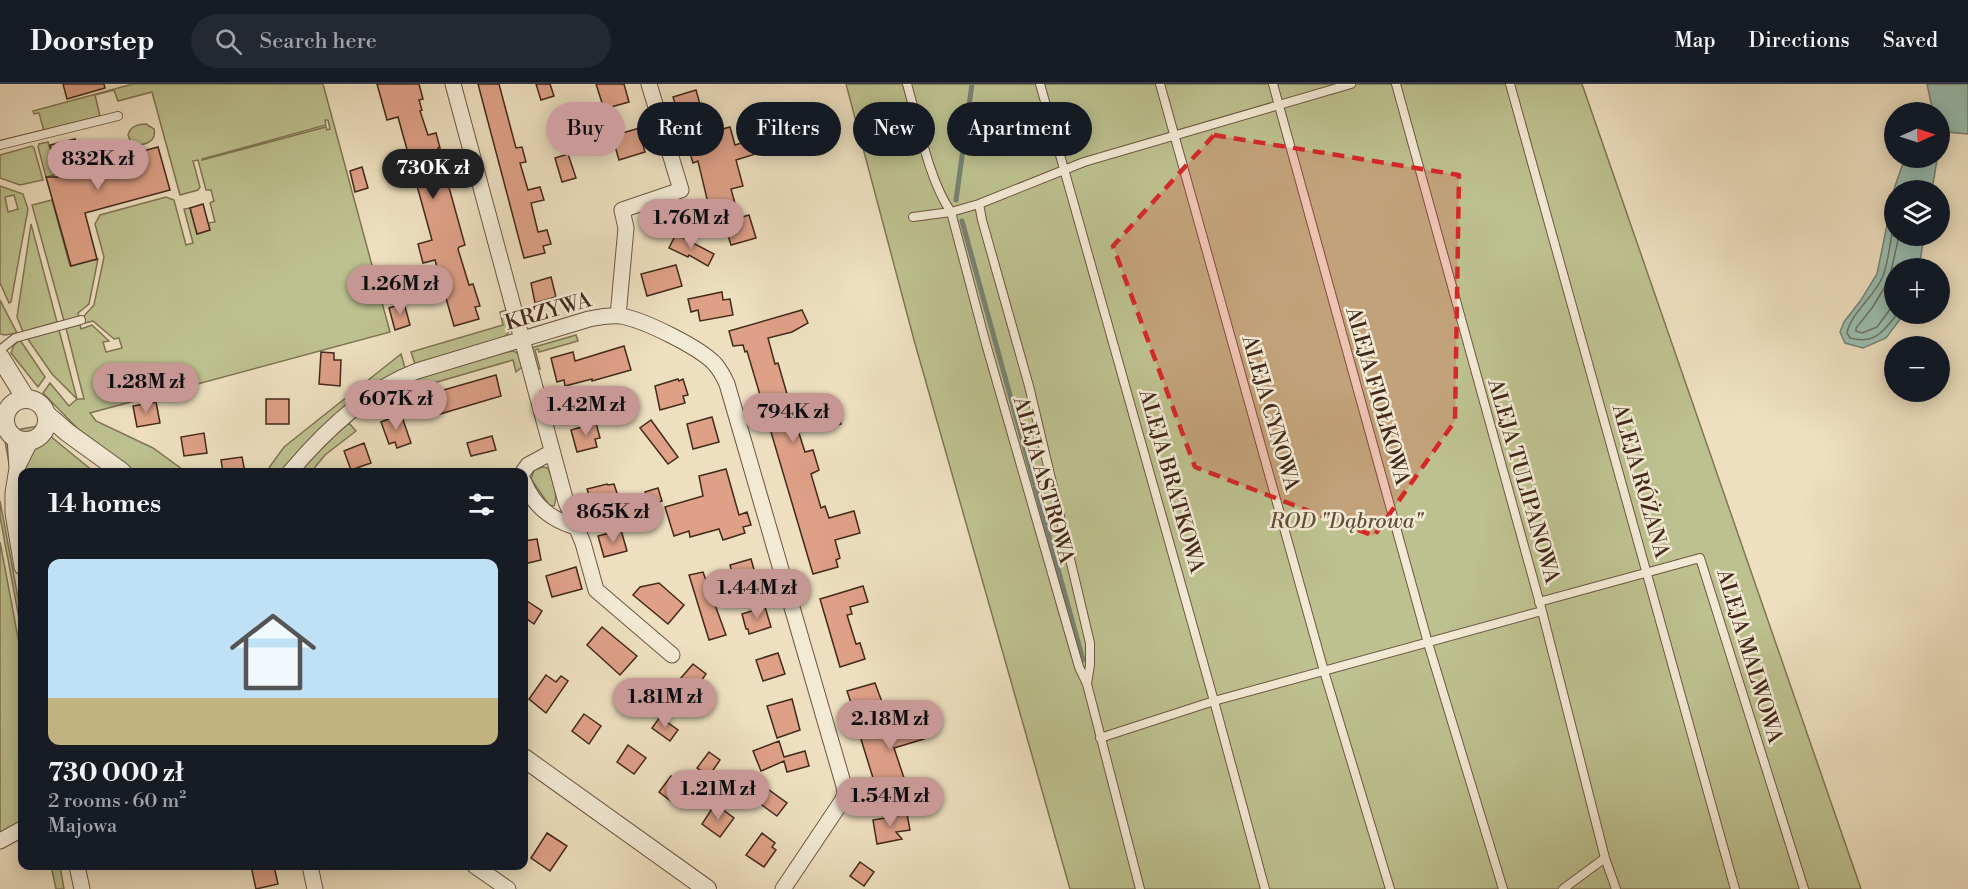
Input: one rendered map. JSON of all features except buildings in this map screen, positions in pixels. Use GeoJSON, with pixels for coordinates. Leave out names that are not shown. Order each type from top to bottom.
{"type":"FeatureCollection","features":[{"type":"Feature","properties":{"kind":"street"},"geometry":{"type":"LineString","coordinates":[[453,84],[566,502],[583,543],[596,590],[672,655]]}},
{"type":"Feature","properties":{"kind":"street"},"geometry":{"type":"LineString","coordinates":[[618,316],[626,228],[621,210],[681,190],[649,84]]}},
{"type":"Feature","properties":{"kind":"street","name":"KRZYWA"},"geometry":{"type":"LineString","coordinates":[[294,468],[339,422],[396,381],[417,371],[589,319],[618,316],[642,323],[684,343],[709,359],[724,377],[843,780],[845,794],[783,889]]}},
{"type":"Feature","properties":{"kind":"street"},"geometry":{"type":"LineString","coordinates":[[4,364],[19,402]]}},
{"type":"Feature","properties":{"kind":"street"},"geometry":{"type":"LineString","coordinates":[[19,402],[41,405],[46,414],[68,433],[116,468]]}},
{"type":"Feature","properties":{"kind":"street"},"geometry":{"type":"LineString","coordinates":[[19,402],[7,413],[6,424],[29,436],[68,433]]}},
{"type":"Feature","properties":{"kind":"street"},"geometry":{"type":"LineString","coordinates":[[18,543],[13,513],[17,468],[29,436],[46,424],[46,414]]}},
{"type":"Feature","properties":{"kind":"street"},"geometry":{"type":"LineString","coordinates":[[526,468],[552,452]]}},
{"type":"Feature","properties":{"kind":"street"},"geometry":{"type":"LineString","coordinates":[[528,491],[548,515],[559,522],[576,527]]}},
{"type":"Feature","properties":{"kind":"street"},"geometry":{"type":"LineString","coordinates":[[528,761],[707,889]]}},
{"type":"Feature","properties":{"kind":"street"},"geometry":{"type":"LineString","coordinates":[[0,841],[18,831]]}},
{"type":"Feature","properties":{"kind":"street"},"geometry":{"type":"LineString","coordinates":[[78,870],[82,889]]}},
{"type":"Feature","properties":{"kind":"street"},"geometry":{"type":"LineString","coordinates":[[311,870],[315,889]]}},
{"type":"Feature","properties":{"kind":"street"},"geometry":{"type":"LineString","coordinates":[[481,870],[508,889]]}},
{"type":"Feature","properties":{"kind":"lane","name":"ALEJA ASTROWA"},"geometry":{"type":"LineString","coordinates":[[907,84],[935,179],[942,199],[951,212],[1078,667],[1087,684],[1140,889]]}},
{"type":"Feature","properties":{"kind":"lane","name":"ALEJA BRATKOWA"},"geometry":{"type":"LineString","coordinates":[[1040,84],[1265,889]]}},
{"type":"Feature","properties":{"kind":"lane","name":"ALEJA CYNOWA"},"geometry":{"type":"LineString","coordinates":[[1160,84],[1324,671],[1390,889]]}},
{"type":"Feature","properties":{"kind":"lane","name":"ALEJA FIOŁKOWA"},"geometry":{"type":"LineString","coordinates":[[1273,84],[1428,643],[1503,889]]}},
{"type":"Feature","properties":{"kind":"lane"},"geometry":{"type":"LineString","coordinates":[[914,217],[951,212],[979,204],[1065,168],[1351,84]]}},
{"type":"Feature","properties":{"kind":"lane","name":"ALEJA TULIPANOWA"},"geometry":{"type":"LineString","coordinates":[[1395,84],[1542,611],[1605,858],[1616,889]]}},
{"type":"Feature","properties":{"kind":"lane","name":"ALEJA RÓŻANA"},"geometry":{"type":"LineString","coordinates":[[1510,84],[1735,889]]}},
{"type":"Feature","properties":{"kind":"lane"},"geometry":{"type":"LineString","coordinates":[[0,145],[118,116]]}},
{"type":"Feature","properties":{"kind":"lane"},"geometry":{"type":"LineString","coordinates":[[979,204],[1040,431],[1090,643],[1087,684]]}},
{"type":"Feature","properties":{"kind":"lane"},"geometry":{"type":"LineString","coordinates":[[0,350],[15,338],[81,320]]}},
{"type":"Feature","properties":{"kind":"lane","name":"ALEJA MALWOWA"},"geometry":{"type":"LineString","coordinates":[[1539,602],[1700,558],[1804,889]]}},
{"type":"Feature","properties":{"kind":"lane"},"geometry":{"type":"LineString","coordinates":[[1100,738],[1214,701],[1542,611]]}},
{"type":"Feature","properties":{"kind":"lane"},"geometry":{"type":"LineString","coordinates":[[1563,889],[1605,858]]}},
{"type":"Feature","properties":{"kind":"highlighted area"},"geometry":{"type":"Polygon","coordinates":[[[1214,135],[1459,175],[1455,421],[1374,536],[1195,467],[1113,246],[1214,135]]]}},
{"type":"Feature","properties":{"kind":"green space"},"geometry":{"type":"Polygon","coordinates":[[[133,84],[323,84],[390,332],[90,413],[96,421],[153,448],[180,468],[130,468],[77,428],[43,393],[50,383],[69,406],[77,399],[84,399],[66,328],[80,324],[81,329],[92,325],[109,341],[103,342],[106,352],[122,348],[119,338],[114,339],[93,321],[85,323],[84,316],[94,305],[104,257],[95,224],[100,215],[166,197],[174,200],[186,245],[193,243],[184,209],[190,208],[197,234],[210,230],[208,223],[215,222],[210,203],[214,201],[211,190],[206,190],[198,160],[193,161],[200,187],[198,190],[180,195],[152,92],[118,101],[114,90],[95,95],[100,116],[44,131],[39,113],[34,114],[33,111],[133,84]],[[325,120],[326,125],[202,160],[326,127],[327,130],[330,129],[328,120],[325,120]]]}},
{"type":"Feature","properties":{"kind":"green space","name":"ROD \"Dąbrowa\""},"geometry":{"type":"Polygon","coordinates":[[[846,84],[1582,84],[1861,889],[1070,889],[914,340],[865,156],[935,156],[935,102],[853,102],[853,110],[846,84]]]}},
{"type":"Feature","properties":{"kind":"green space"},"geometry":{"type":"Polygon","coordinates":[[[146,124],[154,129],[151,141],[144,144],[131,143],[128,135],[130,130],[137,125],[146,124]]]}},
{"type":"Feature","properties":{"kind":"green space"},"geometry":{"type":"Polygon","coordinates":[[[48,142],[57,174],[46,177],[38,147],[39,144],[48,142]]]}},
{"type":"Feature","properties":{"kind":"green space"},"geometry":{"type":"Polygon","coordinates":[[[32,146],[43,180],[20,185],[0,178],[0,155],[32,146]]]}},
{"type":"Feature","properties":{"kind":"green space"},"geometry":{"type":"Polygon","coordinates":[[[0,186],[23,194],[28,209],[11,302],[9,303],[0,283],[0,186]],[[14,195],[5,197],[8,212],[18,209],[14,195]]]}},
{"type":"Feature","properties":{"kind":"green space"},"geometry":{"type":"Polygon","coordinates":[[[52,200],[70,266],[98,259],[89,304],[78,313],[79,317],[64,321],[32,205],[52,200]]]}},
{"type":"Feature","properties":{"kind":"green space"},"geometry":{"type":"Polygon","coordinates":[[[31,224],[57,322],[23,332],[17,317],[31,224]]]}},
{"type":"Feature","properties":{"kind":"green space"},"geometry":{"type":"Polygon","coordinates":[[[0,300],[17,333],[0,334],[0,300]]]}},
{"type":"Feature","properties":{"kind":"green space"},"geometry":{"type":"Polygon","coordinates":[[[507,310],[511,328],[502,338],[415,364],[411,352],[503,325],[500,312],[507,310]]]}},
{"type":"Feature","properties":{"kind":"green space"},"geometry":{"type":"Polygon","coordinates":[[[59,330],[77,399],[52,374],[27,338],[59,330]]]}},
{"type":"Feature","properties":{"kind":"green space"},"geometry":{"type":"Polygon","coordinates":[[[576,335],[578,341],[539,352],[538,349],[535,350],[540,369],[535,367],[531,348],[576,335]]]}},
{"type":"Feature","properties":{"kind":"green space"},"geometry":{"type":"Polygon","coordinates":[[[20,340],[45,377],[38,387],[11,353],[14,345],[20,340]]]}},
{"type":"Feature","properties":{"kind":"green space"},"geometry":{"type":"Polygon","coordinates":[[[514,351],[518,354],[522,367],[516,372],[513,360],[406,391],[386,408],[384,406],[374,413],[370,407],[400,386],[415,379],[514,351]]]}},
{"type":"Feature","properties":{"kind":"green space"},"geometry":{"type":"Polygon","coordinates":[[[401,354],[405,368],[392,375],[311,438],[284,468],[269,468],[284,447],[401,354]]]}},
{"type":"Feature","properties":{"kind":"green space"},"geometry":{"type":"Polygon","coordinates":[[[349,423],[356,431],[325,455],[314,468],[303,468],[349,423]]]}},
{"type":"Feature","properties":{"kind":"green space"},"geometry":{"type":"Polygon","coordinates":[[[38,426],[89,468],[18,468],[18,514],[5,441],[13,440],[16,430],[38,426]]]}},
{"type":"Feature","properties":{"kind":"green space"},"geometry":{"type":"Polygon","coordinates":[[[548,468],[553,482],[556,497],[554,506],[549,505],[531,479],[534,470],[548,468]]]}},
{"type":"Feature","properties":{"kind":"green space"},"geometry":{"type":"Polygon","coordinates":[[[0,501],[18,598],[18,613],[0,517],[0,501]]]}},
{"type":"Feature","properties":{"kind":"green space"},"geometry":{"type":"Polygon","coordinates":[[[0,542],[18,638],[18,826],[0,835],[0,542]]]}},
{"type":"Feature","properties":{"kind":"green space"},"geometry":{"type":"Polygon","coordinates":[[[52,870],[61,870],[64,889],[56,889],[52,870]]]}},
{"type":"Feature","properties":{"kind":"water"},"geometry":{"type":"Polygon","coordinates":[[[1927,84],[1968,84],[1968,134],[1950,132],[1950,102],[1931,102],[1927,84]]]}},
{"type":"Feature","properties":{"kind":"water"},"geometry":{"type":"Polygon","coordinates":[[[1901,168],[1936,168],[1934,180],[1897,180],[1901,168]]]}},
{"type":"Feature","properties":{"kind":"water"},"geometry":{"type":"Polygon","coordinates":[[[1884,240],[1884,246],[1922,246],[1921,258],[1884,258],[1884,324],[1896,324],[1888,336],[1863,348],[1845,343],[1840,332],[1844,322],[1877,274],[1884,240]]]}},
{"type":"Feature","properties":{"kind":"waterway"},"geometry":{"type":"LineString","coordinates":[[956,200],[972,84]]}},
{"type":"Feature","properties":{"kind":"waterway"},"geometry":{"type":"LineString","coordinates":[[962,221],[1083,660]]}}]}
